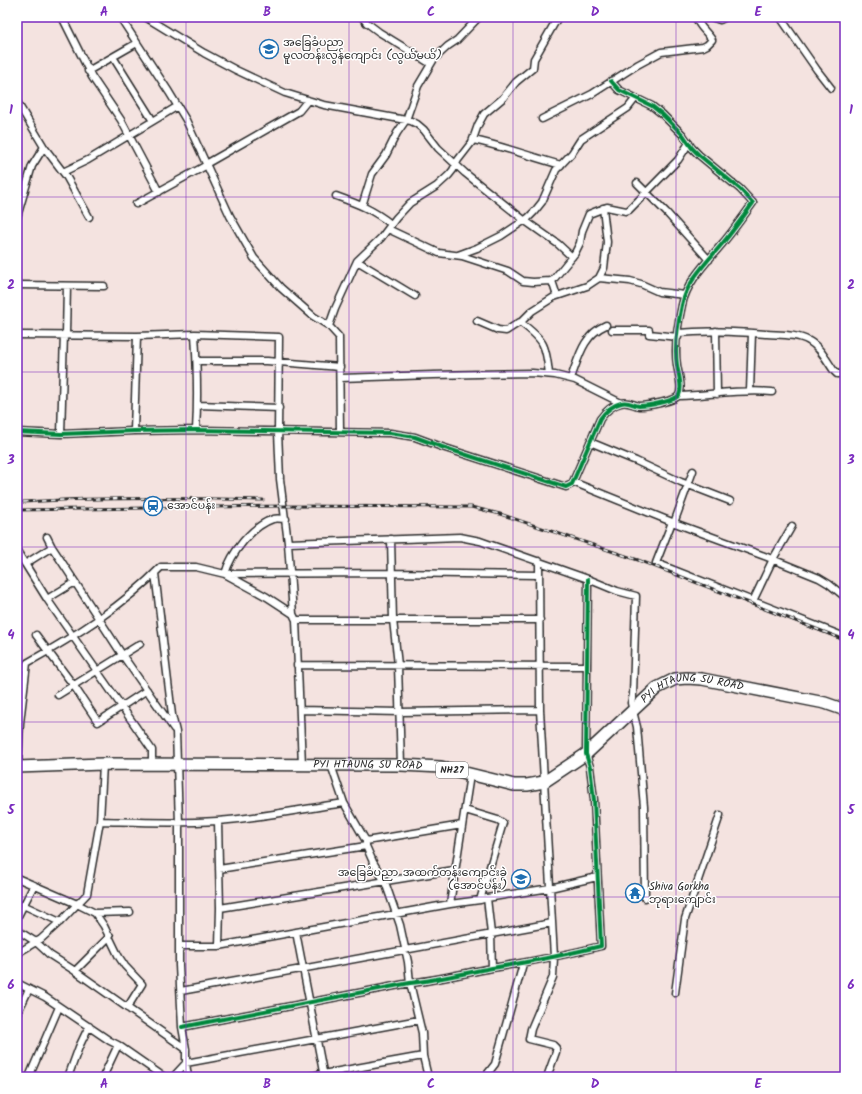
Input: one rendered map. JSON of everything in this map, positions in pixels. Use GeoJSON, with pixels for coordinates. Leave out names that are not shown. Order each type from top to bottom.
{"type":"FeatureCollection","features":[{"type":"Feature","properties":{"kind":"highway","name":"PYI HTAUNG SU ROAD"},"geometry":{"type":"LineString","coordinates":[[17,767],[103,764],[401,765],[441,767],[514,785],[527,785],[544,782],[586,754],[657,688],[675,680],[702,678],[824,703],[845,710]]}},
{"type":"Feature","properties":{"kind":"street"},"geometry":{"type":"LineString","coordinates":[[62,17],[88,71],[120,120],[159,192]]}},
{"type":"Feature","properties":{"kind":"street"},"geometry":{"type":"LineString","coordinates":[[120,17],[186,120],[230,216],[254,258],[281,288],[313,316],[330,326],[339,337],[340,432]]}},
{"type":"Feature","properties":{"kind":"street"},"geometry":{"type":"LineString","coordinates":[[145,17],[204,53],[285,93],[345,110],[406,120],[417,124],[424,130],[438,148],[465,173],[572,256]]}},
{"type":"Feature","properties":{"kind":"street"},"geometry":{"type":"LineString","coordinates":[[362,17],[379,32],[431,64]]}},
{"type":"Feature","properties":{"kind":"street"},"geometry":{"type":"LineString","coordinates":[[362,206],[372,174],[386,155],[397,133],[406,120],[418,86],[434,59],[448,46],[458,40],[480,17]]}},
{"type":"Feature","properties":{"kind":"street"},"geometry":{"type":"LineString","coordinates":[[330,326],[335,309],[357,262],[381,238],[410,203],[428,192],[453,170],[458,160],[473,140],[478,125],[484,114],[503,98],[516,82],[533,68],[534,59],[558,17]]}},
{"type":"Feature","properties":{"kind":"street"},"geometry":{"type":"LineString","coordinates":[[542,119],[592,94],[610,81],[661,52],[707,45],[712,40],[697,21],[696,17]]}},
{"type":"Feature","properties":{"kind":"street"},"geometry":{"type":"LineString","coordinates":[[711,17],[720,20],[726,17]]}},
{"type":"Feature","properties":{"kind":"street"},"geometry":{"type":"LineString","coordinates":[[780,17],[831,88]]}},
{"type":"Feature","properties":{"kind":"street"},"geometry":{"type":"LineString","coordinates":[[88,71],[136,43]]}},
{"type":"Feature","properties":{"kind":"street"},"geometry":{"type":"LineString","coordinates":[[113,57],[153,121]]}},
{"type":"Feature","properties":{"kind":"street"},"geometry":{"type":"LineString","coordinates":[[610,81],[619,90],[652,106],[662,114],[683,135],[699,155],[740,189],[753,204],[686,290],[678,335],[676,364],[681,391],[679,396]]}},
{"type":"Feature","properties":{"kind":"street"},"geometry":{"type":"LineString","coordinates":[[457,255],[477,248],[501,236],[534,212],[542,202],[556,170],[572,153],[581,139],[628,108],[635,99]]}},
{"type":"Feature","properties":{"kind":"street"},"geometry":{"type":"LineString","coordinates":[[136,204],[299,111],[308,100]]}},
{"type":"Feature","properties":{"kind":"street"},"geometry":{"type":"LineString","coordinates":[[17,102],[44,147],[63,172],[89,217]]}},
{"type":"Feature","properties":{"kind":"street"},"geometry":{"type":"LineString","coordinates":[[63,172],[88,160],[178,106]]}},
{"type":"Feature","properties":{"kind":"street"},"geometry":{"type":"LineString","coordinates":[[473,140],[500,146],[560,165]]}},
{"type":"Feature","properties":{"kind":"street"},"geometry":{"type":"LineString","coordinates":[[336,196],[377,213],[390,226],[439,253],[457,255],[508,271],[523,281],[533,282],[552,280],[572,256],[580,243],[582,231],[589,214],[603,208],[626,212],[629,210],[678,160],[689,143]]}},
{"type":"Feature","properties":{"kind":"street"},"geometry":{"type":"LineString","coordinates":[[17,217],[32,166],[44,147]]}},
{"type":"Feature","properties":{"kind":"street"},"geometry":{"type":"LineString","coordinates":[[636,183],[666,212],[709,260]]}},
{"type":"Feature","properties":{"kind":"street"},"geometry":{"type":"LineString","coordinates":[[477,321],[498,330],[506,331],[521,322],[532,311],[557,296],[587,286],[599,278],[604,268],[607,242],[603,208]]}},
{"type":"Feature","properties":{"kind":"street"},"geometry":{"type":"LineString","coordinates":[[357,262],[415,296]]}},
{"type":"Feature","properties":{"kind":"street"},"geometry":{"type":"LineString","coordinates":[[599,278],[630,281],[659,292],[685,295]]}},
{"type":"Feature","properties":{"kind":"street"},"geometry":{"type":"LineString","coordinates":[[552,280],[557,296]]}},
{"type":"Feature","properties":{"kind":"street"},"geometry":{"type":"LineString","coordinates":[[17,285],[104,286]]}},
{"type":"Feature","properties":{"kind":"street"},"geometry":{"type":"LineString","coordinates":[[61,434],[67,286]]}},
{"type":"Feature","properties":{"kind":"street"},"geometry":{"type":"LineString","coordinates":[[521,322],[543,342],[548,359],[549,374]]}},
{"type":"Feature","properties":{"kind":"street"},"geometry":{"type":"LineString","coordinates":[[571,378],[586,340],[598,329],[606,325]]}},
{"type":"Feature","properties":{"kind":"street"},"geometry":{"type":"LineString","coordinates":[[612,330],[649,330],[649,334],[678,335],[716,331],[784,335],[808,340],[816,346],[834,371],[838,374],[845,374]]}},
{"type":"Feature","properties":{"kind":"street"},"geometry":{"type":"LineString","coordinates":[[716,331],[716,394]]}},
{"type":"Feature","properties":{"kind":"street"},"geometry":{"type":"LineString","coordinates":[[750,391],[752,333]]}},
{"type":"Feature","properties":{"kind":"street"},"geometry":{"type":"LineString","coordinates":[[17,334],[137,336],[194,334],[279,337],[280,362],[278,432],[280,479],[286,519],[291,574],[302,765]]}},
{"type":"Feature","properties":{"kind":"street"},"geometry":{"type":"LineString","coordinates":[[194,334],[197,360],[198,405],[196,430]]}},
{"type":"Feature","properties":{"kind":"street"},"geometry":{"type":"LineString","coordinates":[[134,431],[137,336]]}},
{"type":"Feature","properties":{"kind":"street"},"geometry":{"type":"LineString","coordinates":[[197,360],[280,362],[340,367]]}},
{"type":"Feature","properties":{"kind":"street"},"geometry":{"type":"LineString","coordinates":[[340,378],[433,375],[549,374],[571,378],[621,403]]}},
{"type":"Feature","properties":{"kind":"street"},"geometry":{"type":"LineString","coordinates":[[17,432],[61,434],[196,430],[390,433],[415,437],[566,487],[573,482],[600,418],[604,412],[621,403],[628,402],[638,406],[648,406],[675,399],[679,396],[750,391],[772,392]]}},
{"type":"Feature","properties":{"kind":"street"},"geometry":{"type":"LineString","coordinates":[[198,405],[279,408]]}},
{"type":"Feature","properties":{"kind":"street"},"geometry":{"type":"LineString","coordinates":[[590,442],[730,501]]}},
{"type":"Feature","properties":{"kind":"street"},"geometry":{"type":"LineString","coordinates":[[692,471],[673,523],[656,563],[845,637]]}},
{"type":"Feature","properties":{"kind":"street"},"geometry":{"type":"LineString","coordinates":[[573,482],[673,523],[773,559],[819,578],[845,597]]}},
{"type":"Feature","properties":{"kind":"street"},"geometry":{"type":"LineString","coordinates":[[225,574],[233,555],[250,535],[261,526],[274,519],[286,519]]}},
{"type":"Feature","properties":{"kind":"street"},"geometry":{"type":"LineString","coordinates":[[753,601],[773,559],[792,526]]}},
{"type":"Feature","properties":{"kind":"street"},"geometry":{"type":"LineString","coordinates":[[47,537],[123,656],[176,732]]}},
{"type":"Feature","properties":{"kind":"street"},"geometry":{"type":"LineString","coordinates":[[288,542],[460,537],[480,541],[540,561],[588,579],[617,592],[636,596],[633,694],[631,703],[637,727],[644,807],[645,898]]}},
{"type":"Feature","properties":{"kind":"street"},"geometry":{"type":"LineString","coordinates":[[391,539],[393,620],[398,665],[401,765]]}},
{"type":"Feature","properties":{"kind":"street"},"geometry":{"type":"LineString","coordinates":[[25,564],[52,547]]}},
{"type":"Feature","properties":{"kind":"street"},"geometry":{"type":"LineString","coordinates":[[17,551],[47,599],[98,670],[152,750],[152,765]]}},
{"type":"Feature","properties":{"kind":"street"},"geometry":{"type":"LineString","coordinates":[[540,561],[540,710],[554,957],[553,977],[531,1029],[529,1039],[553,1045],[556,1048],[547,1077]]}},
{"type":"Feature","properties":{"kind":"street"},"geometry":{"type":"LineString","coordinates":[[17,767],[20,723],[27,663],[48,652],[117,607],[161,567],[196,567],[225,574],[392,573],[539,575]]}},
{"type":"Feature","properties":{"kind":"street"},"geometry":{"type":"LineString","coordinates":[[156,573],[172,715],[176,732],[179,823],[178,965],[181,991],[182,1027],[186,1049],[188,1077]]}},
{"type":"Feature","properties":{"kind":"street"},"geometry":{"type":"LineString","coordinates":[[225,574],[267,597],[294,617],[393,620],[540,620]]}},
{"type":"Feature","properties":{"kind":"street"},"geometry":{"type":"LineString","coordinates":[[182,1027],[410,983],[523,964],[601,946],[594,800],[590,767],[586,754],[588,579]]}},
{"type":"Feature","properties":{"kind":"street"},"geometry":{"type":"LineString","coordinates":[[47,599],[76,582]]}},
{"type":"Feature","properties":{"kind":"street"},"geometry":{"type":"LineString","coordinates":[[36,635],[74,686],[98,722],[147,690]]}},
{"type":"Feature","properties":{"kind":"street"},"geometry":{"type":"LineString","coordinates":[[58,695],[123,656],[140,644]]}},
{"type":"Feature","properties":{"kind":"street"},"geometry":{"type":"LineString","coordinates":[[297,665],[586,666]]}},
{"type":"Feature","properties":{"kind":"street"},"geometry":{"type":"LineString","coordinates":[[300,710],[400,712],[540,710]]}},
{"type":"Feature","properties":{"kind":"street"},"geometry":{"type":"LineString","coordinates":[[17,955],[36,942],[60,922],[87,894],[100,821],[103,764]]}},
{"type":"Feature","properties":{"kind":"street"},"geometry":{"type":"LineString","coordinates":[[331,765],[344,803],[366,843],[373,862],[385,882],[397,914],[408,962],[410,983],[419,1020],[423,1056],[428,1077]]}},
{"type":"Feature","properties":{"kind":"street"},"geometry":{"type":"LineString","coordinates":[[450,904],[454,870],[466,810],[470,775]]}},
{"type":"Feature","properties":{"kind":"street"},"geometry":{"type":"LineString","coordinates":[[100,821],[179,823],[218,821],[344,803]]}},
{"type":"Feature","properties":{"kind":"street"},"geometry":{"type":"LineString","coordinates":[[466,810],[498,820],[503,824],[483,899],[490,934],[492,968]]}},
{"type":"Feature","properties":{"kind":"street"},"geometry":{"type":"LineString","coordinates":[[675,993],[685,919],[720,815]]}},
{"type":"Feature","properties":{"kind":"street"},"geometry":{"type":"LineString","coordinates":[[218,821],[220,908],[219,946]]}},
{"type":"Feature","properties":{"kind":"street"},"geometry":{"type":"LineString","coordinates":[[219,869],[462,825]]}},
{"type":"Feature","properties":{"kind":"street"},"geometry":{"type":"LineString","coordinates":[[220,908],[454,870]]}},
{"type":"Feature","properties":{"kind":"street"},"geometry":{"type":"LineString","coordinates":[[179,946],[219,946],[450,904],[550,888],[597,877]]}},
{"type":"Feature","properties":{"kind":"street"},"geometry":{"type":"LineString","coordinates":[[17,878],[77,904],[96,914],[110,936],[122,962],[142,984],[127,1008]]}},
{"type":"Feature","properties":{"kind":"street"},"geometry":{"type":"LineString","coordinates":[[17,918],[34,885]]}},
{"type":"Feature","properties":{"kind":"street"},"geometry":{"type":"LineString","coordinates":[[23,906],[60,922]]}},
{"type":"Feature","properties":{"kind":"street"},"geometry":{"type":"LineString","coordinates":[[96,914],[130,912]]}},
{"type":"Feature","properties":{"kind":"street"},"geometry":{"type":"LineString","coordinates":[[181,991],[552,923]]}},
{"type":"Feature","properties":{"kind":"street"},"geometry":{"type":"LineString","coordinates":[[17,930],[36,942],[50,955],[186,1049]]}},
{"type":"Feature","properties":{"kind":"street"},"geometry":{"type":"LineString","coordinates":[[296,932],[324,1075]]}},
{"type":"Feature","properties":{"kind":"street"},"geometry":{"type":"LineString","coordinates":[[75,971],[110,936]]}},
{"type":"Feature","properties":{"kind":"street"},"geometry":{"type":"LineString","coordinates":[[487,1077],[488,1073],[495,1064],[523,964]]}},
{"type":"Feature","properties":{"kind":"street"},"geometry":{"type":"LineString","coordinates":[[17,983],[89,1026],[164,1077]]}},
{"type":"Feature","properties":{"kind":"street"},"geometry":{"type":"LineString","coordinates":[[17,1014],[29,989]]}},
{"type":"Feature","properties":{"kind":"street"},"geometry":{"type":"LineString","coordinates":[[29,1077],[59,1007]]}},
{"type":"Feature","properties":{"kind":"street"},"geometry":{"type":"LineString","coordinates":[[173,1077],[186,1063],[419,1020]]}},
{"type":"Feature","properties":{"kind":"street"},"geometry":{"type":"LineString","coordinates":[[68,1077],[79,1047],[89,1026]]}},
{"type":"Feature","properties":{"kind":"street"},"geometry":{"type":"LineString","coordinates":[[103,1077],[118,1045]]}},
{"type":"Feature","properties":{"kind":"street"},"geometry":{"type":"LineString","coordinates":[[306,1077],[324,1075],[423,1056]]}},
{"type":"Feature","properties":{"kind":"railway"},"geometry":{"type":"LineString","coordinates":[[23,502],[143,498],[263,500]]}},
{"type":"Feature","properties":{"kind":"railway"},"geometry":{"type":"LineString","coordinates":[[17,510],[285,506],[471,507],[500,514],[638,560],[845,640]]}},
{"type":"Feature","properties":{"kind":"cycle path"},"geometry":{"type":"LineString","coordinates":[[17,432],[61,434],[196,430],[390,433],[415,437],[566,487],[572,484],[600,419],[609,409],[615,405],[624,403],[639,406],[654,404],[673,399],[679,395],[680,384],[676,358],[676,342],[684,296],[698,273],[753,203],[740,189],[699,155],[683,135],[662,114],[652,106],[619,90],[611,81]]}},
{"type":"Feature","properties":{"kind":"cycle path"},"geometry":{"type":"LineString","coordinates":[[182,1027],[533,961],[601,946],[594,800],[590,767],[586,754],[588,579]]}},
{"type":"Feature","properties":{"kind":"place","name":"အခြေခံပညာ မူလတန်းလွန်ကျောင်း (လွယ်မယ်)"},"geometry":{"type":"Point","coordinates":[269,49]}},
{"type":"Feature","properties":{"kind":"place","name":"အောင်ပန်း"},"geometry":{"type":"Point","coordinates":[153,506]}},
{"type":"Feature","properties":{"kind":"place","name":"အခြေခံပညာ အထက်တန်းကျောင်းခွဲ (အောင်ပန်း)"},"geometry":{"type":"Point","coordinates":[521,879]}},
{"type":"Feature","properties":{"kind":"place","name":"Shiva Gorkha ဘုရားကျောင်း"},"geometry":{"type":"Point","coordinates":[635,893]}}]}
